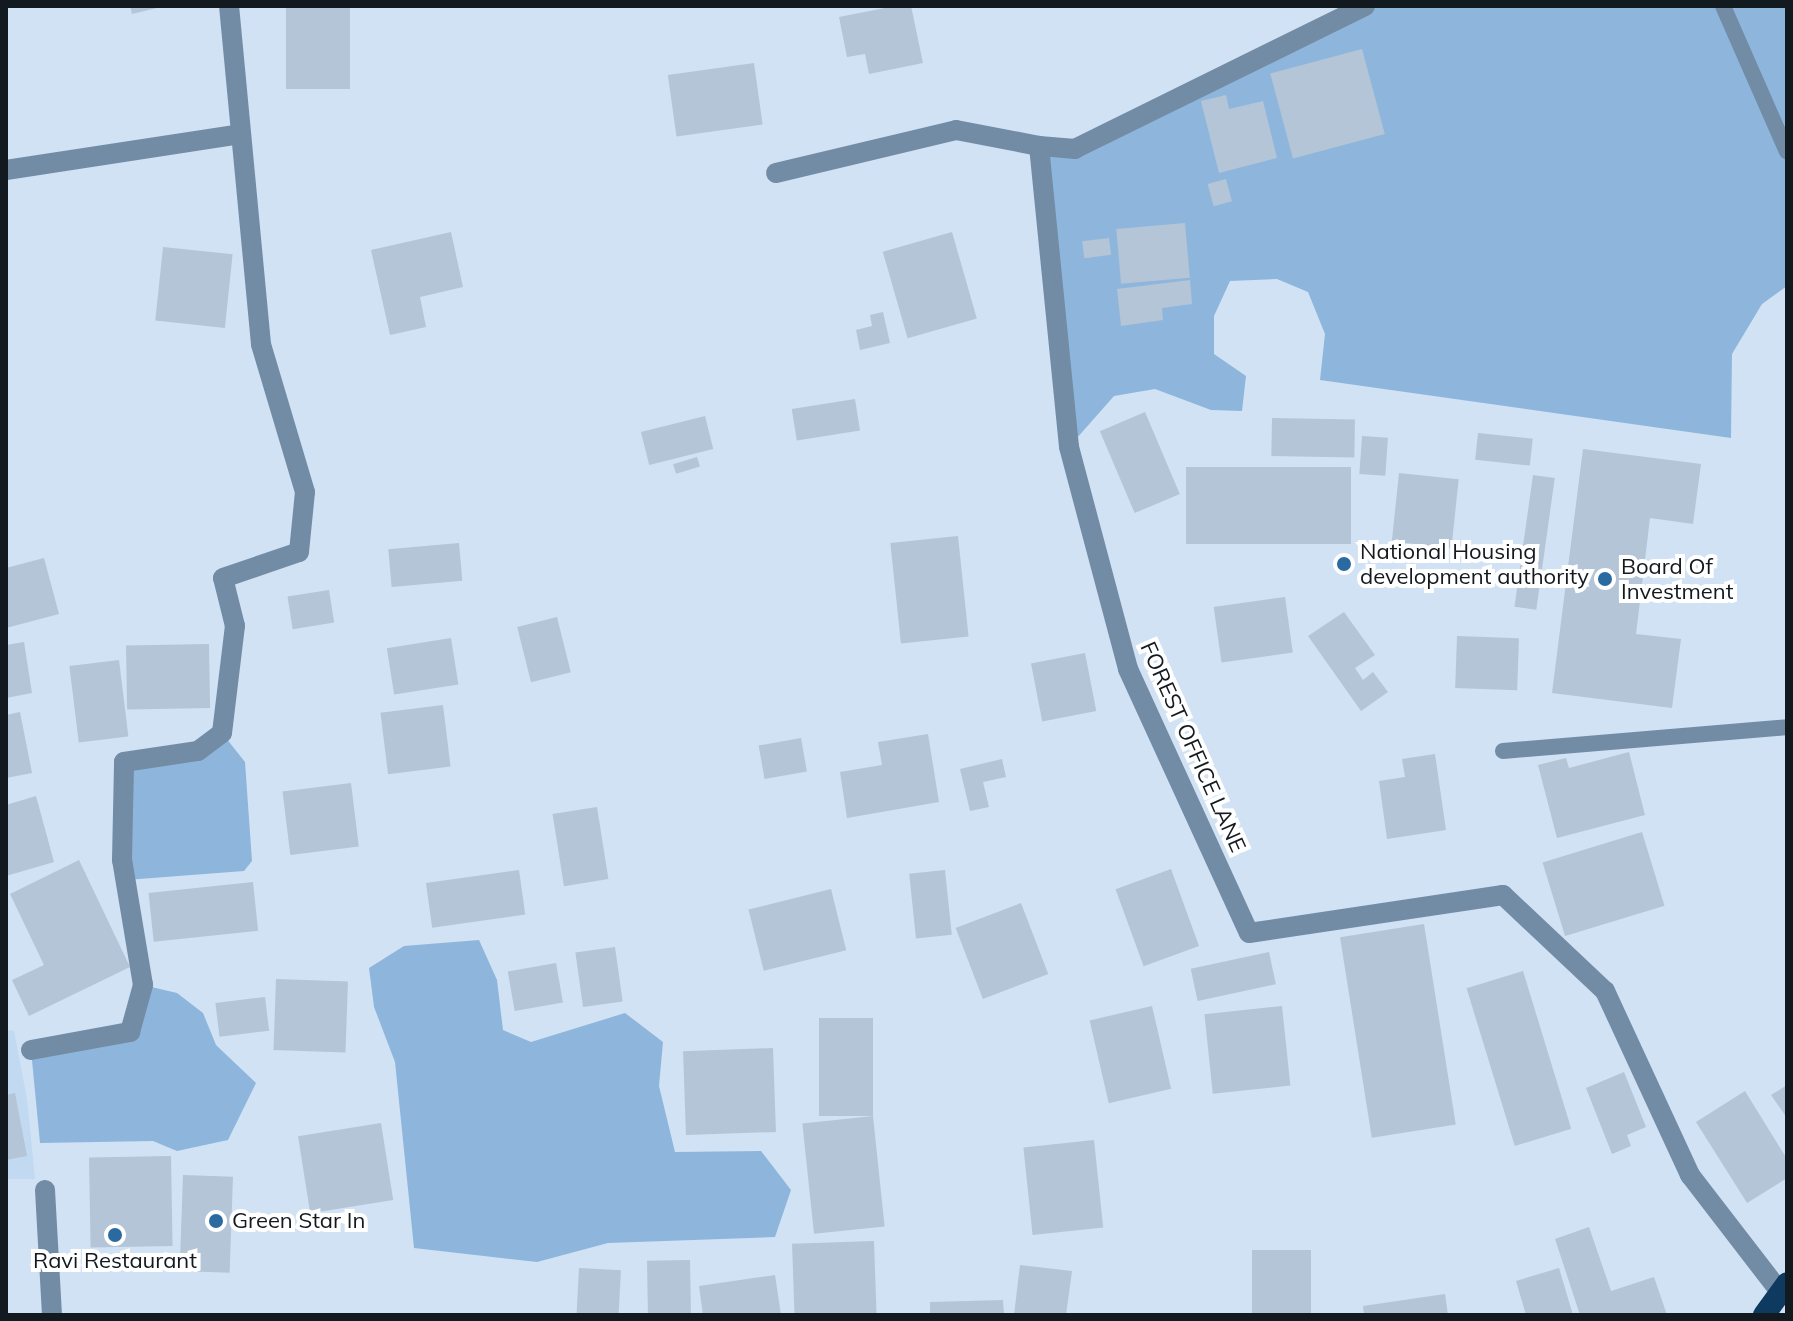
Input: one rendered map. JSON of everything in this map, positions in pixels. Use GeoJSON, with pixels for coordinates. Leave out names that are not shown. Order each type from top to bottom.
{"type":"FeatureCollection","features":[{"type":"Feature","properties":{"kind":"highway"},"geometry":{"type":"LineString","coordinates":[[1764,1315],[1784,1288]]}},
{"type":"Feature","properties":{"kind":"street"},"geometry":{"type":"LineString","coordinates":[[31,1050],[130,1032],[143,985],[122,860],[124,762],[198,751],[222,733],[235,626],[223,578],[299,552],[305,492],[261,344],[229,6]]}},
{"type":"Feature","properties":{"kind":"street"},"geometry":{"type":"LineString","coordinates":[[776,173],[956,130],[1039,146],[1075,149],[1365,6]]}},
{"type":"Feature","properties":{"kind":"street"},"geometry":{"type":"LineString","coordinates":[[6,170],[240,134]]}},
{"type":"Feature","properties":{"kind":"street","name":"FOREST OFFICE LANE"},"geometry":{"type":"LineString","coordinates":[[1039,146],[1069,447],[1128,669],[1249,933],[1503,895],[1605,991],[1690,1175],[1784,1288]]}},
{"type":"Feature","properties":{"kind":"street"},"geometry":{"type":"LineString","coordinates":[[45,1190],[52,1315]]}},
{"type":"Feature","properties":{"kind":"lane"},"geometry":{"type":"LineString","coordinates":[[1723,6],[1787,152]]}},
{"type":"Feature","properties":{"kind":"lane"},"geometry":{"type":"LineString","coordinates":[[1503,751],[1787,727]]}},
{"type":"Feature","properties":{"kind":"shaded area"},"geometry":{"type":"Polygon","coordinates":[[[1365,6],[1787,6],[1787,286],[1762,304],[1732,354],[1731,438],[1320,380],[1325,334],[1308,292],[1277,279],[1230,281],[1214,316],[1214,354],[1246,376],[1242,411],[1211,410],[1155,389],[1114,396],[1069,447],[1039,146],[1075,149],[1365,6]]]}},
{"type":"Feature","properties":{"kind":"shaded area"},"geometry":{"type":"Polygon","coordinates":[[[222,733],[245,762],[252,861],[244,871],[126,880],[124,762],[198,751],[222,733]]]}},
{"type":"Feature","properties":{"kind":"shaded area"},"geometry":{"type":"Polygon","coordinates":[[[479,940],[497,980],[503,1030],[531,1042],[625,1013],[663,1042],[659,1086],[675,1152],[761,1151],[791,1190],[775,1237],[608,1243],[537,1262],[414,1248],[395,1062],[374,1007],[369,968],[404,946],[479,940]]]}},
{"type":"Feature","properties":{"kind":"shaded area"},"geometry":{"type":"Polygon","coordinates":[[[143,985],[177,993],[203,1013],[216,1045],[256,1083],[228,1140],[177,1151],[153,1141],[40,1143],[31,1050],[129,1032],[143,985]]]}},
{"type":"Feature","properties":{"kind":"shaded area"},"geometry":{"type":"Polygon","coordinates":[[[6,1030],[14,1031],[27,1099],[35,1179],[6,1179],[6,1030]]]}},
{"type":"Feature","properties":{"kind":"building"},"geometry":{"type":"Polygon","coordinates":[[[130,6],[161,6],[161,7],[132,14],[130,6]]]}},
{"type":"Feature","properties":{"kind":"building"},"geometry":{"type":"Polygon","coordinates":[[[286,6],[350,6],[350,89],[286,89],[286,6]]]}},
{"type":"Feature","properties":{"kind":"building"},"geometry":{"type":"Polygon","coordinates":[[[895,6],[911,6],[923,63],[869,74],[865,54],[847,57],[839,17],[895,6]]]}},
{"type":"Feature","properties":{"kind":"building"},"geometry":{"type":"Polygon","coordinates":[[[1362,49],[1385,134],[1293,159],[1270,74],[1362,49]]]}},
{"type":"Feature","properties":{"kind":"building"},"geometry":{"type":"Polygon","coordinates":[[[754,63],[763,124],[676,137],[668,75],[754,63]]]}},
{"type":"Feature","properties":{"kind":"building"},"geometry":{"type":"Polygon","coordinates":[[[1226,95],[1229,109],[1263,101],[1277,158],[1219,173],[1201,101],[1226,95]]]}},
{"type":"Feature","properties":{"kind":"building"},"geometry":{"type":"Polygon","coordinates":[[[1226,179],[1232,201],[1214,206],[1208,184],[1226,179]]]}},
{"type":"Feature","properties":{"kind":"building"},"geometry":{"type":"Polygon","coordinates":[[[1185,223],[1190,278],[1121,284],[1116,229],[1185,223]]]}},
{"type":"Feature","properties":{"kind":"building"},"geometry":{"type":"Polygon","coordinates":[[[451,232],[463,287],[420,297],[426,327],[390,335],[371,250],[451,232]]]}},
{"type":"Feature","properties":{"kind":"building"},"geometry":{"type":"Polygon","coordinates":[[[952,232],[977,319],[908,338],[883,252],[952,232]]]}},
{"type":"Feature","properties":{"kind":"building"},"geometry":{"type":"Polygon","coordinates":[[[1109,238],[1111,255],[1084,258],[1082,241],[1109,238]]]}},
{"type":"Feature","properties":{"kind":"building"},"geometry":{"type":"Polygon","coordinates":[[[163,247],[233,254],[225,328],[155,321],[163,247]]]}},
{"type":"Feature","properties":{"kind":"building"},"geometry":{"type":"Polygon","coordinates":[[[1190,280],[1192,304],[1162,308],[1163,320],[1121,326],[1117,289],[1190,280]]]}},
{"type":"Feature","properties":{"kind":"building"},"geometry":{"type":"Polygon","coordinates":[[[883,312],[890,343],[860,350],[856,330],[872,326],[870,315],[883,312]]]}},
{"type":"Feature","properties":{"kind":"building"},"geometry":{"type":"Polygon","coordinates":[[[855,399],[860,431],[797,441],[792,409],[855,399]]]}},
{"type":"Feature","properties":{"kind":"building"},"geometry":{"type":"Polygon","coordinates":[[[1145,412],[1180,494],[1135,513],[1100,431],[1145,412]]]}},
{"type":"Feature","properties":{"kind":"building"},"geometry":{"type":"Polygon","coordinates":[[[705,416],[713,449],[649,465],[641,432],[705,416]]]}},
{"type":"Feature","properties":{"kind":"building"},"geometry":{"type":"Polygon","coordinates":[[[1272,418],[1355,419],[1354,457],[1271,456],[1272,418]]]}},
{"type":"Feature","properties":{"kind":"building"},"geometry":{"type":"Polygon","coordinates":[[[1478,433],[1533,439],[1530,466],[1475,460],[1478,433]]]}},
{"type":"Feature","properties":{"kind":"building"},"geometry":{"type":"Polygon","coordinates":[[[1362,436],[1388,438],[1385,476],[1359,474],[1362,436]]]}},
{"type":"Feature","properties":{"kind":"building","name":"Board Of Investment"},"geometry":{"type":"Polygon","coordinates":[[[1583,449],[1701,464],[1693,524],[1650,518],[1636,634],[1681,639],[1672,708],[1552,693],[1583,449]]]}},
{"type":"Feature","properties":{"kind":"building"},"geometry":{"type":"Polygon","coordinates":[[[697,457],[700,467],[676,474],[673,464],[697,457]]]}},
{"type":"Feature","properties":{"kind":"building"},"geometry":{"type":"Polygon","coordinates":[[[1186,467],[1351,467],[1351,544],[1186,544],[1186,467]]]}},
{"type":"Feature","properties":{"kind":"building"},"geometry":{"type":"Polygon","coordinates":[[[1399,473],[1459,479],[1451,548],[1392,542],[1399,473]]]}},
{"type":"Feature","properties":{"kind":"building"},"geometry":{"type":"Polygon","coordinates":[[[1533,475],[1555,478],[1536,610],[1514,607],[1533,475]]]}},
{"type":"Feature","properties":{"kind":"building"},"geometry":{"type":"Polygon","coordinates":[[[958,536],[969,636],[901,644],[890,543],[958,536]]]}},
{"type":"Feature","properties":{"kind":"building"},"geometry":{"type":"Polygon","coordinates":[[[459,543],[462,581],[392,587],[388,549],[459,543]]]}},
{"type":"Feature","properties":{"kind":"building"},"geometry":{"type":"Polygon","coordinates":[[[44,558],[59,614],[6,628],[6,568],[44,558]]]}},
{"type":"Feature","properties":{"kind":"building"},"geometry":{"type":"Polygon","coordinates":[[[329,590],[334,623],[293,629],[288,597],[329,590]]]}},
{"type":"Feature","properties":{"kind":"building"},"geometry":{"type":"Polygon","coordinates":[[[1285,597],[1293,652],[1221,662],[1214,607],[1285,597]]]}},
{"type":"Feature","properties":{"kind":"building"},"geometry":{"type":"Polygon","coordinates":[[[1344,612],[1375,655],[1355,668],[1363,680],[1373,672],[1388,692],[1361,711],[1308,636],[1344,612]]]}},
{"type":"Feature","properties":{"kind":"building"},"geometry":{"type":"Polygon","coordinates":[[[557,617],[571,672],[531,682],[517,627],[557,617]]]}},
{"type":"Feature","properties":{"kind":"building"},"geometry":{"type":"Polygon","coordinates":[[[1457,636],[1519,638],[1517,690],[1455,688],[1457,636]]]}},
{"type":"Feature","properties":{"kind":"building"},"geometry":{"type":"Polygon","coordinates":[[[451,638],[458,684],[394,695],[387,648],[451,638]]]}},
{"type":"Feature","properties":{"kind":"building"},"geometry":{"type":"Polygon","coordinates":[[[24,642],[32,693],[6,698],[6,645],[24,642]]]}},
{"type":"Feature","properties":{"kind":"building"},"geometry":{"type":"Polygon","coordinates":[[[209,644],[210,708],[127,709],[126,645],[209,644]]]}},
{"type":"Feature","properties":{"kind":"building"},"geometry":{"type":"Polygon","coordinates":[[[1085,653],[1096,711],[1042,721],[1031,663],[1085,653]]]}},
{"type":"Feature","properties":{"kind":"building"},"geometry":{"type":"Polygon","coordinates":[[[119,660],[128,736],[79,743],[69,666],[119,660]]]}},
{"type":"Feature","properties":{"kind":"building"},"geometry":{"type":"Polygon","coordinates":[[[443,705],[451,767],[388,774],[380,713],[443,705]]]}},
{"type":"Feature","properties":{"kind":"building"},"geometry":{"type":"Polygon","coordinates":[[[20,712],[32,773],[6,778],[6,715],[20,712]]]}},
{"type":"Feature","properties":{"kind":"building"},"geometry":{"type":"Polygon","coordinates":[[[928,734],[939,802],[847,818],[840,772],[882,765],[878,742],[928,734]]]}},
{"type":"Feature","properties":{"kind":"building"},"geometry":{"type":"Polygon","coordinates":[[[801,738],[807,771],[765,779],[759,745],[801,738]]]}},
{"type":"Feature","properties":{"kind":"building"},"geometry":{"type":"Polygon","coordinates":[[[1629,752],[1645,815],[1557,838],[1538,765],[1566,758],[1569,768],[1629,752]]]}},
{"type":"Feature","properties":{"kind":"building"},"geometry":{"type":"Polygon","coordinates":[[[1435,754],[1446,830],[1387,839],[1379,781],[1405,777],[1402,759],[1435,754]]]}},
{"type":"Feature","properties":{"kind":"building"},"geometry":{"type":"Polygon","coordinates":[[[1002,759],[1006,777],[983,782],[989,807],[970,811],[960,769],[1002,759]]]}},
{"type":"Feature","properties":{"kind":"building"},"geometry":{"type":"Polygon","coordinates":[[[351,783],[359,847],[290,855],[283,791],[351,783]]]}},
{"type":"Feature","properties":{"kind":"building"},"geometry":{"type":"Polygon","coordinates":[[[36,796],[54,862],[6,876],[6,805],[36,796]]]}},
{"type":"Feature","properties":{"kind":"building"},"geometry":{"type":"Polygon","coordinates":[[[597,807],[608,879],[564,886],[553,814],[597,807]]]}},
{"type":"Feature","properties":{"kind":"building"},"geometry":{"type":"Polygon","coordinates":[[[1642,832],[1665,906],[1565,936],[1543,862],[1642,832]]]}},
{"type":"Feature","properties":{"kind":"building"},"geometry":{"type":"Polygon","coordinates":[[[79,860],[130,967],[29,1016],[12,980],[44,965],[10,894],[79,860]]]}},
{"type":"Feature","properties":{"kind":"building"},"geometry":{"type":"Polygon","coordinates":[[[1171,869],[1199,946],[1144,966],[1116,889],[1171,869]]]}},
{"type":"Feature","properties":{"kind":"building"},"geometry":{"type":"Polygon","coordinates":[[[519,870],[525,915],[432,928],[426,883],[519,870]]]}},
{"type":"Feature","properties":{"kind":"building"},"geometry":{"type":"Polygon","coordinates":[[[945,870],[952,935],[916,938],[909,874],[945,870]]]}},
{"type":"Feature","properties":{"kind":"building"},"geometry":{"type":"Polygon","coordinates":[[[253,882],[258,931],[154,942],[149,893],[253,882]]]}},
{"type":"Feature","properties":{"kind":"building"},"geometry":{"type":"Polygon","coordinates":[[[831,889],[846,950],[764,971],[749,910],[831,889]]]}},
{"type":"Feature","properties":{"kind":"building"},"geometry":{"type":"Polygon","coordinates":[[[1021,903],[1048,974],[983,999],[956,928],[1021,903]]]}},
{"type":"Feature","properties":{"kind":"building"},"geometry":{"type":"Polygon","coordinates":[[[1424,924],[1456,1125],[1372,1138],[1340,937],[1424,924]]]}},
{"type":"Feature","properties":{"kind":"building"},"geometry":{"type":"Polygon","coordinates":[[[615,947],[623,1001],[583,1007],[575,953],[615,947]]]}},
{"type":"Feature","properties":{"kind":"building"},"geometry":{"type":"Polygon","coordinates":[[[1269,952],[1276,984],[1198,1001],[1191,969],[1269,952]]]}},
{"type":"Feature","properties":{"kind":"building"},"geometry":{"type":"Polygon","coordinates":[[[556,963],[563,1002],[515,1011],[508,972],[556,963]]]}},
{"type":"Feature","properties":{"kind":"building"},"geometry":{"type":"Polygon","coordinates":[[[1523,971],[1571,1129],[1515,1146],[1467,988],[1523,971]]]}},
{"type":"Feature","properties":{"kind":"building"},"geometry":{"type":"Polygon","coordinates":[[[276,979],[348,982],[345,1052],[274,1050],[276,979]]]}},
{"type":"Feature","properties":{"kind":"building"},"geometry":{"type":"Polygon","coordinates":[[[265,997],[269,1031],[220,1037],[215,1003],[265,997]]]}},
{"type":"Feature","properties":{"kind":"building"},"geometry":{"type":"Polygon","coordinates":[[[1152,1006],[1171,1089],[1109,1103],[1090,1020],[1152,1006]]]}},
{"type":"Feature","properties":{"kind":"building"},"geometry":{"type":"Polygon","coordinates":[[[1282,1006],[1290,1086],[1213,1094],[1204,1014],[1282,1006]]]}},
{"type":"Feature","properties":{"kind":"building"},"geometry":{"type":"Polygon","coordinates":[[[819,1018],[873,1018],[873,1116],[819,1116],[819,1018]]]}},
{"type":"Feature","properties":{"kind":"building"},"geometry":{"type":"Polygon","coordinates":[[[773,1048],[776,1132],[686,1135],[683,1051],[773,1048]]]}},
{"type":"Feature","properties":{"kind":"building"},"geometry":{"type":"Polygon","coordinates":[[[1624,1072],[1646,1127],[1627,1135],[1631,1146],[1612,1154],[1586,1088],[1624,1072]]]}},
{"type":"Feature","properties":{"kind":"building"},"geometry":{"type":"Polygon","coordinates":[[[1787,1085],[1787,1118],[1771,1095],[1787,1085]]]}},
{"type":"Feature","properties":{"kind":"building"},"geometry":{"type":"Polygon","coordinates":[[[1745,1091],[1787,1159],[1787,1178],[1747,1203],[1696,1122],[1745,1091]]]}},
{"type":"Feature","properties":{"kind":"building"},"geometry":{"type":"Polygon","coordinates":[[[15,1093],[27,1156],[6,1160],[6,1095],[15,1093]]]}},
{"type":"Feature","properties":{"kind":"building"},"geometry":{"type":"Polygon","coordinates":[[[873,1116],[885,1226],[814,1234],[802,1123],[873,1116]]]}},
{"type":"Feature","properties":{"kind":"building"},"geometry":{"type":"Polygon","coordinates":[[[381,1123],[393,1200],[310,1213],[298,1136],[381,1123]]]}},
{"type":"Feature","properties":{"kind":"building"},"geometry":{"type":"Polygon","coordinates":[[[1094,1140],[1103,1228],[1033,1235],[1023,1147],[1094,1140]]]}},
{"type":"Feature","properties":{"kind":"building"},"geometry":{"type":"Polygon","coordinates":[[[171,1156],[173,1246],[91,1247],[89,1157],[171,1156]]]}},
{"type":"Feature","properties":{"kind":"building"},"geometry":{"type":"Polygon","coordinates":[[[183,1175],[233,1177],[230,1273],[180,1271],[183,1175]]]}},
{"type":"Feature","properties":{"kind":"building"},"geometry":{"type":"Polygon","coordinates":[[[1589,1227],[1611,1291],[1654,1277],[1667,1315],[1580,1315],[1555,1239],[1589,1227]]]}},
{"type":"Feature","properties":{"kind":"building"},"geometry":{"type":"Polygon","coordinates":[[[874,1241],[877,1315],[795,1315],[792,1244],[874,1241]]]}},
{"type":"Feature","properties":{"kind":"building"},"geometry":{"type":"Polygon","coordinates":[[[1252,1250],[1311,1250],[1311,1315],[1252,1315],[1252,1250]]]}},
{"type":"Feature","properties":{"kind":"building"},"geometry":{"type":"Polygon","coordinates":[[[690,1260],[691,1315],[648,1315],[647,1261],[690,1260]]]}},
{"type":"Feature","properties":{"kind":"building"},"geometry":{"type":"Polygon","coordinates":[[[1020,1265],[1072,1271],[1066,1315],[1014,1315],[1020,1265]]]}},
{"type":"Feature","properties":{"kind":"building"},"geometry":{"type":"Polygon","coordinates":[[[579,1268],[621,1270],[619,1315],[577,1315],[579,1268]]]}},
{"type":"Feature","properties":{"kind":"building"},"geometry":{"type":"Polygon","coordinates":[[[1559,1268],[1573,1315],[1526,1315],[1516,1281],[1559,1268]]]}},
{"type":"Feature","properties":{"kind":"building"},"geometry":{"type":"Polygon","coordinates":[[[775,1275],[781,1315],[703,1315],[699,1286],[775,1275]]]}},
{"type":"Feature","properties":{"kind":"building"},"geometry":{"type":"Polygon","coordinates":[[[1445,1294],[1448,1315],[1364,1315],[1363,1306],[1445,1294]]]}},
{"type":"Feature","properties":{"kind":"building"},"geometry":{"type":"Polygon","coordinates":[[[1003,1300],[1004,1315],[930,1315],[930,1302],[1003,1300]]]}},
{"type":"Feature","properties":{"kind":"place","name":"National Housing development authority"},"geometry":{"type":"Point","coordinates":[1344,564]}},
{"type":"Feature","properties":{"kind":"place","name":"Board Of Investment"},"geometry":{"type":"Point","coordinates":[1605,579]}},
{"type":"Feature","properties":{"kind":"place","name":"Green Star In"},"geometry":{"type":"Point","coordinates":[216,1221]}},
{"type":"Feature","properties":{"kind":"place","name":"Ravi Restaurant"},"geometry":{"type":"Point","coordinates":[115,1235]}}]}
